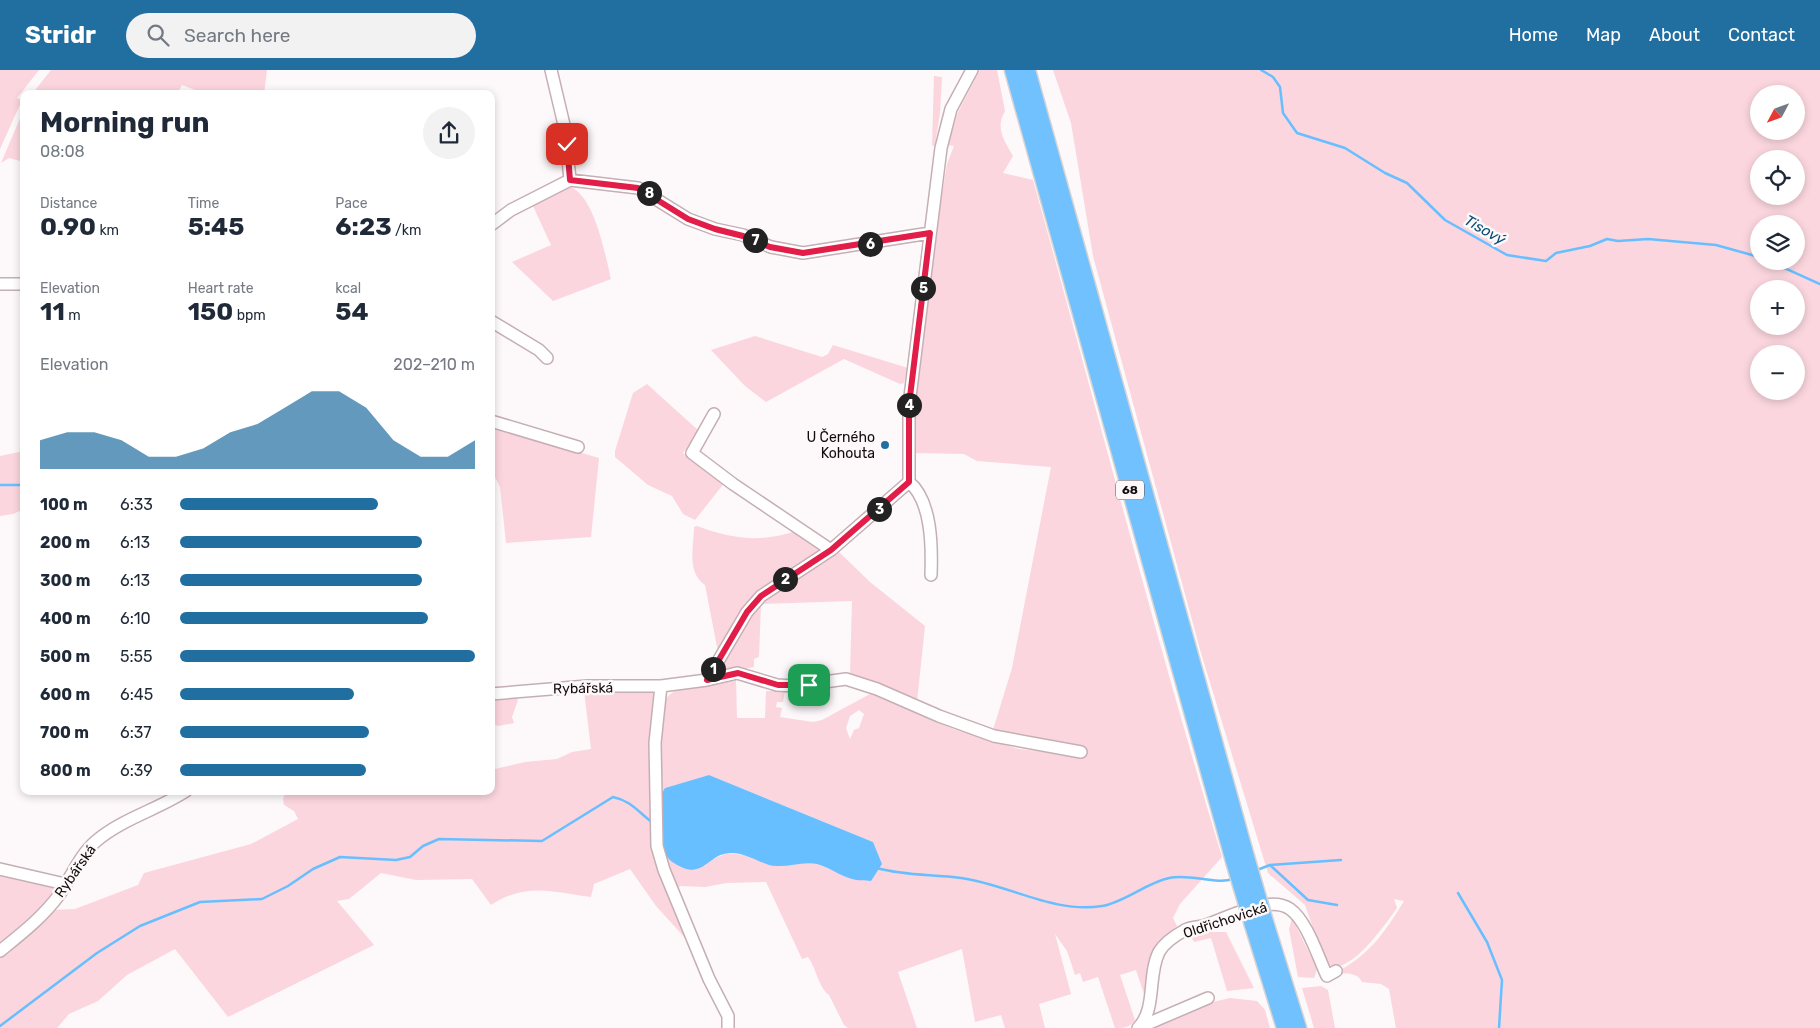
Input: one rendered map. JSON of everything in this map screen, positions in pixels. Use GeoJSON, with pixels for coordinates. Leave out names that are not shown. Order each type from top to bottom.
{"type":"FeatureCollection","features":[{"type":"Feature","properties":{"kind":"highway","name":"68"},"geometry":{"type":"LineString","coordinates":[[1013,70],[1033,118],[1259,923],[1285,1028]]}},
{"type":"Feature","properties":{"kind":"highway","name":"68"},"geometry":{"type":"LineString","coordinates":[[1026,70],[1033,118]]}},
{"type":"Feature","properties":{"kind":"highway","name":"68"},"geometry":{"type":"LineString","coordinates":[[1259,923],[1298,1028]]}},
{"type":"Feature","properties":{"kind":"street"},"geometry":{"type":"LineString","coordinates":[[551,70],[565,129],[570,180]]}},
{"type":"Feature","properties":{"kind":"street"},"geometry":{"type":"LineString","coordinates":[[932,575],[931,534],[920,492],[909,482],[909,405],[941,148],[951,109],[972,70]]}},
{"type":"Feature","properties":{"kind":"street"},"geometry":{"type":"LineString","coordinates":[[495,222],[511,210],[570,180],[638,188],[688,219],[715,229],[743,236],[770,247],[794,252],[820,251],[930,233]]}},
{"type":"Feature","properties":{"kind":"street"},"geometry":{"type":"LineString","coordinates":[[0,284],[20,284]]}},
{"type":"Feature","properties":{"kind":"street"},"geometry":{"type":"LineString","coordinates":[[495,324],[539,350],[547,358]]}},
{"type":"Feature","properties":{"kind":"street"},"geometry":{"type":"LineString","coordinates":[[714,414],[692,453],[733,484],[831,550]]}},
{"type":"Feature","properties":{"kind":"street"},"geometry":{"type":"LineString","coordinates":[[495,422],[578,447]]}},
{"type":"Feature","properties":{"kind":"street"},"geometry":{"type":"LineString","coordinates":[[707,680],[747,612],[761,596],[831,550],[909,482]]}},
{"type":"Feature","properties":{"kind":"street","name":"Rybářská"},"geometry":{"type":"LineString","coordinates":[[495,694],[587,686],[675,685],[738,673],[778,685],[795,686],[846,679],[877,689],[939,716],[994,736],[1081,752]]}},
{"type":"Feature","properties":{"kind":"street"},"geometry":{"type":"LineString","coordinates":[[661,686],[655,743],[657,846],[664,870],[728,1022],[736,1028]]}},
{"type":"Feature","properties":{"kind":"street","name":"Rybářská"},"geometry":{"type":"LineString","coordinates":[[0,951],[38,919],[60,894],[94,843],[110,830],[168,803],[180,795]]}},
{"type":"Feature","properties":{"kind":"street"},"geometry":{"type":"LineString","coordinates":[[0,869],[65,884]]}},
{"type":"Feature","properties":{"kind":"street","name":"Oldřichovická"},"geometry":{"type":"LineString","coordinates":[[1139,1028],[1148,1014],[1153,969],[1160,951],[1172,938],[1187,929],[1203,926],[1258,907],[1283,905],[1292,910],[1299,918],[1327,976],[1336,971]]}},
{"type":"Feature","properties":{"kind":"street"},"geometry":{"type":"LineString","coordinates":[[1139,1028],[1208,998]]}},
{"type":"Feature","properties":{"kind":"shaded area"},"geometry":{"type":"Polygon","coordinates":[[[0,70],[39,70],[23,90],[20,90],[17,98],[20,99],[20,104],[0,149],[0,70]]]}},
{"type":"Feature","properties":{"kind":"shaded area"},"geometry":{"type":"Polygon","coordinates":[[[51,70],[267,70],[264,90],[195,90],[182,85],[179,90],[35,90],[51,70]]]}},
{"type":"Feature","properties":{"kind":"shaded area"},"geometry":{"type":"Polygon","coordinates":[[[980,70],[997,70],[1005,111],[1001,123],[1002,134],[1013,156],[1003,173],[1033,180],[1149,604],[1222,857],[1180,904],[1173,918],[1177,926],[1156,950],[1145,997],[1136,970],[1120,975],[1135,1020],[1131,1025],[1115,1028],[1098,977],[1083,982],[1080,973],[1075,975],[1067,951],[1055,934],[1071,994],[1039,1004],[1045,1028],[1005,1028],[1001,1015],[975,1022],[962,949],[898,972],[917,1028],[848,1028],[844,1025],[829,995],[823,988],[808,957],[802,959],[766,882],[726,883],[705,887],[680,886],[673,897],[686,939],[656,906],[630,869],[594,884],[591,897],[552,891],[528,891],[516,893],[491,905],[472,879],[416,880],[381,873],[349,899],[337,901],[374,945],[228,1017],[175,949],[127,975],[98,1001],[69,1014],[57,1028],[0,1028],[0,954],[51,910],[75,909],[138,885],[144,873],[251,844],[298,819],[294,811],[284,805],[284,795],[495,795],[495,769],[525,762],[557,759],[572,752],[591,749],[584,691],[655,691],[664,702],[676,691],[685,687],[736,678],[737,718],[765,718],[766,691],[771,691],[772,688],[785,691],[783,702],[777,702],[776,707],[782,708],[780,717],[813,722],[822,720],[870,694],[895,702],[953,729],[1019,749],[1084,756],[1083,745],[1078,748],[992,733],[1012,668],[1051,467],[977,461],[964,454],[915,453],[913,409],[937,225],[947,164],[954,146],[948,145],[958,112],[980,70]],[[859,710],[850,716],[846,728],[850,739],[854,730],[859,728],[864,714],[859,710]],[[709,775],[665,788],[713,859],[727,853],[752,856],[775,866],[797,862],[818,864],[853,879],[873,842],[709,775]]]}},
{"type":"Feature","properties":{"kind":"shaded area"},"geometry":{"type":"Polygon","coordinates":[[[1053,70],[1820,70],[1820,1028],[1396,1028],[1389,989],[1381,984],[1362,982],[1352,974],[1338,974],[1339,971],[1369,949],[1384,932],[1404,901],[1394,899],[1397,908],[1365,948],[1344,965],[1334,966],[1325,962],[1305,905],[1268,873],[1201,653],[1093,256],[1071,123],[1053,70]]]}},
{"type":"Feature","properties":{"kind":"shaded area"},"geometry":{"type":"Polygon","coordinates":[[[934,76],[942,77],[940,113],[935,145],[932,146],[934,76]]]}},
{"type":"Feature","properties":{"kind":"shaded area"},"geometry":{"type":"Polygon","coordinates":[[[20,118],[20,161],[9,158],[1,163],[20,118]]]}},
{"type":"Feature","properties":{"kind":"shaded area"},"geometry":{"type":"Polygon","coordinates":[[[571,187],[587,202],[593,214],[611,279],[553,301],[512,262],[551,245],[533,206],[571,187]]]}},
{"type":"Feature","properties":{"kind":"shaded area"},"geometry":{"type":"Polygon","coordinates":[[[755,336],[822,357],[828,354],[833,345],[908,368],[904,383],[900,384],[844,359],[766,402],[745,386],[711,350],[755,336]]]}},
{"type":"Feature","properties":{"kind":"shaded area"},"geometry":{"type":"Polygon","coordinates":[[[647,384],[699,431],[683,453],[725,482],[695,520],[683,514],[672,496],[648,485],[615,457],[615,451],[633,393],[647,384]]]}},
{"type":"Feature","properties":{"kind":"shaded area"},"geometry":{"type":"Polygon","coordinates":[[[495,427],[599,458],[591,537],[506,543],[500,487],[495,477],[495,427]]]}},
{"type":"Feature","properties":{"kind":"shaded area"},"geometry":{"type":"Polygon","coordinates":[[[20,452],[20,511],[0,516],[0,456],[20,452]]]}},
{"type":"Feature","properties":{"kind":"shaded area"},"geometry":{"type":"Polygon","coordinates":[[[697,526],[722,534],[746,538],[770,537],[796,531],[819,547],[820,552],[782,575],[755,595],[738,614],[718,652],[705,585],[699,580],[693,566],[694,527],[697,526]]]}},
{"type":"Feature","properties":{"kind":"shaded area"},"geometry":{"type":"Polygon","coordinates":[[[839,552],[870,582],[925,626],[917,702],[850,675],[852,601],[761,604],[759,657],[754,659],[754,667],[718,674],[753,610],[766,598],[839,552]]]}},
{"type":"Feature","properties":{"kind":"shaded area"},"geometry":{"type":"Polygon","coordinates":[[[516,696],[518,700],[512,717],[514,723],[498,726],[495,725],[495,699],[516,696]]]}},
{"type":"Feature","properties":{"kind":"shaded area"},"geometry":{"type":"Polygon","coordinates":[[[0,872],[47,882],[58,890],[35,916],[0,943],[0,872]]]}},
{"type":"Feature","properties":{"kind":"shaded area"},"geometry":{"type":"Polygon","coordinates":[[[1292,918],[1317,969],[1314,978],[1298,977],[1289,929],[1292,918]]]}},
{"type":"Feature","properties":{"kind":"shaded area"},"geometry":{"type":"Polygon","coordinates":[[[1226,932],[1254,988],[1227,991],[1211,938],[1194,942],[1190,935],[1226,932]]]}},
{"type":"Feature","properties":{"kind":"shaded area"},"geometry":{"type":"Polygon","coordinates":[[[1321,986],[1328,990],[1335,1028],[1314,1028],[1302,988],[1321,986]]]}},
{"type":"Feature","properties":{"kind":"shaded area"},"geometry":{"type":"Polygon","coordinates":[[[1230,998],[1257,1001],[1265,1010],[1270,1028],[1146,1028],[1200,1005],[1230,998]]]}},
{"type":"Feature","properties":{"kind":"water"},"geometry":{"type":"Polygon","coordinates":[[[709,775],[873,842],[882,864],[871,881],[848,878],[817,864],[771,865],[736,853],[721,855],[704,866],[692,870],[674,863],[668,858],[664,850],[660,832],[661,795],[665,788],[709,775]]]}},
{"type":"Feature","properties":{"kind":"waterway","name":"Tisový"},"geometry":{"type":"LineString","coordinates":[[1261,70],[1273,77],[1280,87],[1283,113],[1297,133],[1345,148],[1385,173],[1407,183],[1445,220],[1507,255],[1546,261],[1556,253],[1590,246],[1607,239],[1618,241],[1648,239],[1716,245],[1750,254]]}},
{"type":"Feature","properties":{"kind":"waterway","name":"Tisový"},"geometry":{"type":"LineString","coordinates":[[1789,270],[1820,284]]}},
{"type":"Feature","properties":{"kind":"waterway"},"geometry":{"type":"LineString","coordinates":[[0,485],[20,485]]}},
{"type":"Feature","properties":{"kind":"waterway"},"geometry":{"type":"LineString","coordinates":[[0,1026],[97,953],[140,926],[200,902],[262,899],[288,886],[313,869],[340,857],[396,860],[410,857],[423,846],[439,839],[542,841],[613,797],[630,804],[653,823]]}},
{"type":"Feature","properties":{"kind":"waterway"},"geometry":{"type":"LineString","coordinates":[[1270,865],[1341,860]]}},
{"type":"Feature","properties":{"kind":"waterway"},"geometry":{"type":"LineString","coordinates":[[1257,870],[1270,865],[1308,900],[1337,905]]}},
{"type":"Feature","properties":{"kind":"waterway"},"geometry":{"type":"LineString","coordinates":[[877,868],[978,881],[1048,902],[1084,907],[1111,904],[1160,880],[1169,878],[1185,877],[1219,881],[1233,879]]}},
{"type":"Feature","properties":{"kind":"waterway"},"geometry":{"type":"LineString","coordinates":[[1458,893],[1487,942],[1502,980],[1499,1028]]}},
{"type":"Feature","properties":{"kind":"place","name":"U Černého Kohouta"},"geometry":{"type":"Point","coordinates":[885,445]}},
{"type":"Feature","properties":{"kind":"route"},"geometry":{"type":"LineString","coordinates":[[567,144],[570,180],[638,188],[649,193],[688,219],[784,251],[803,253],[884,242],[930,233],[909,405],[909,482],[854,532],[831,550],[761,596],[747,612],[707,680],[738,673],[778,685],[809,685]]}}]}
